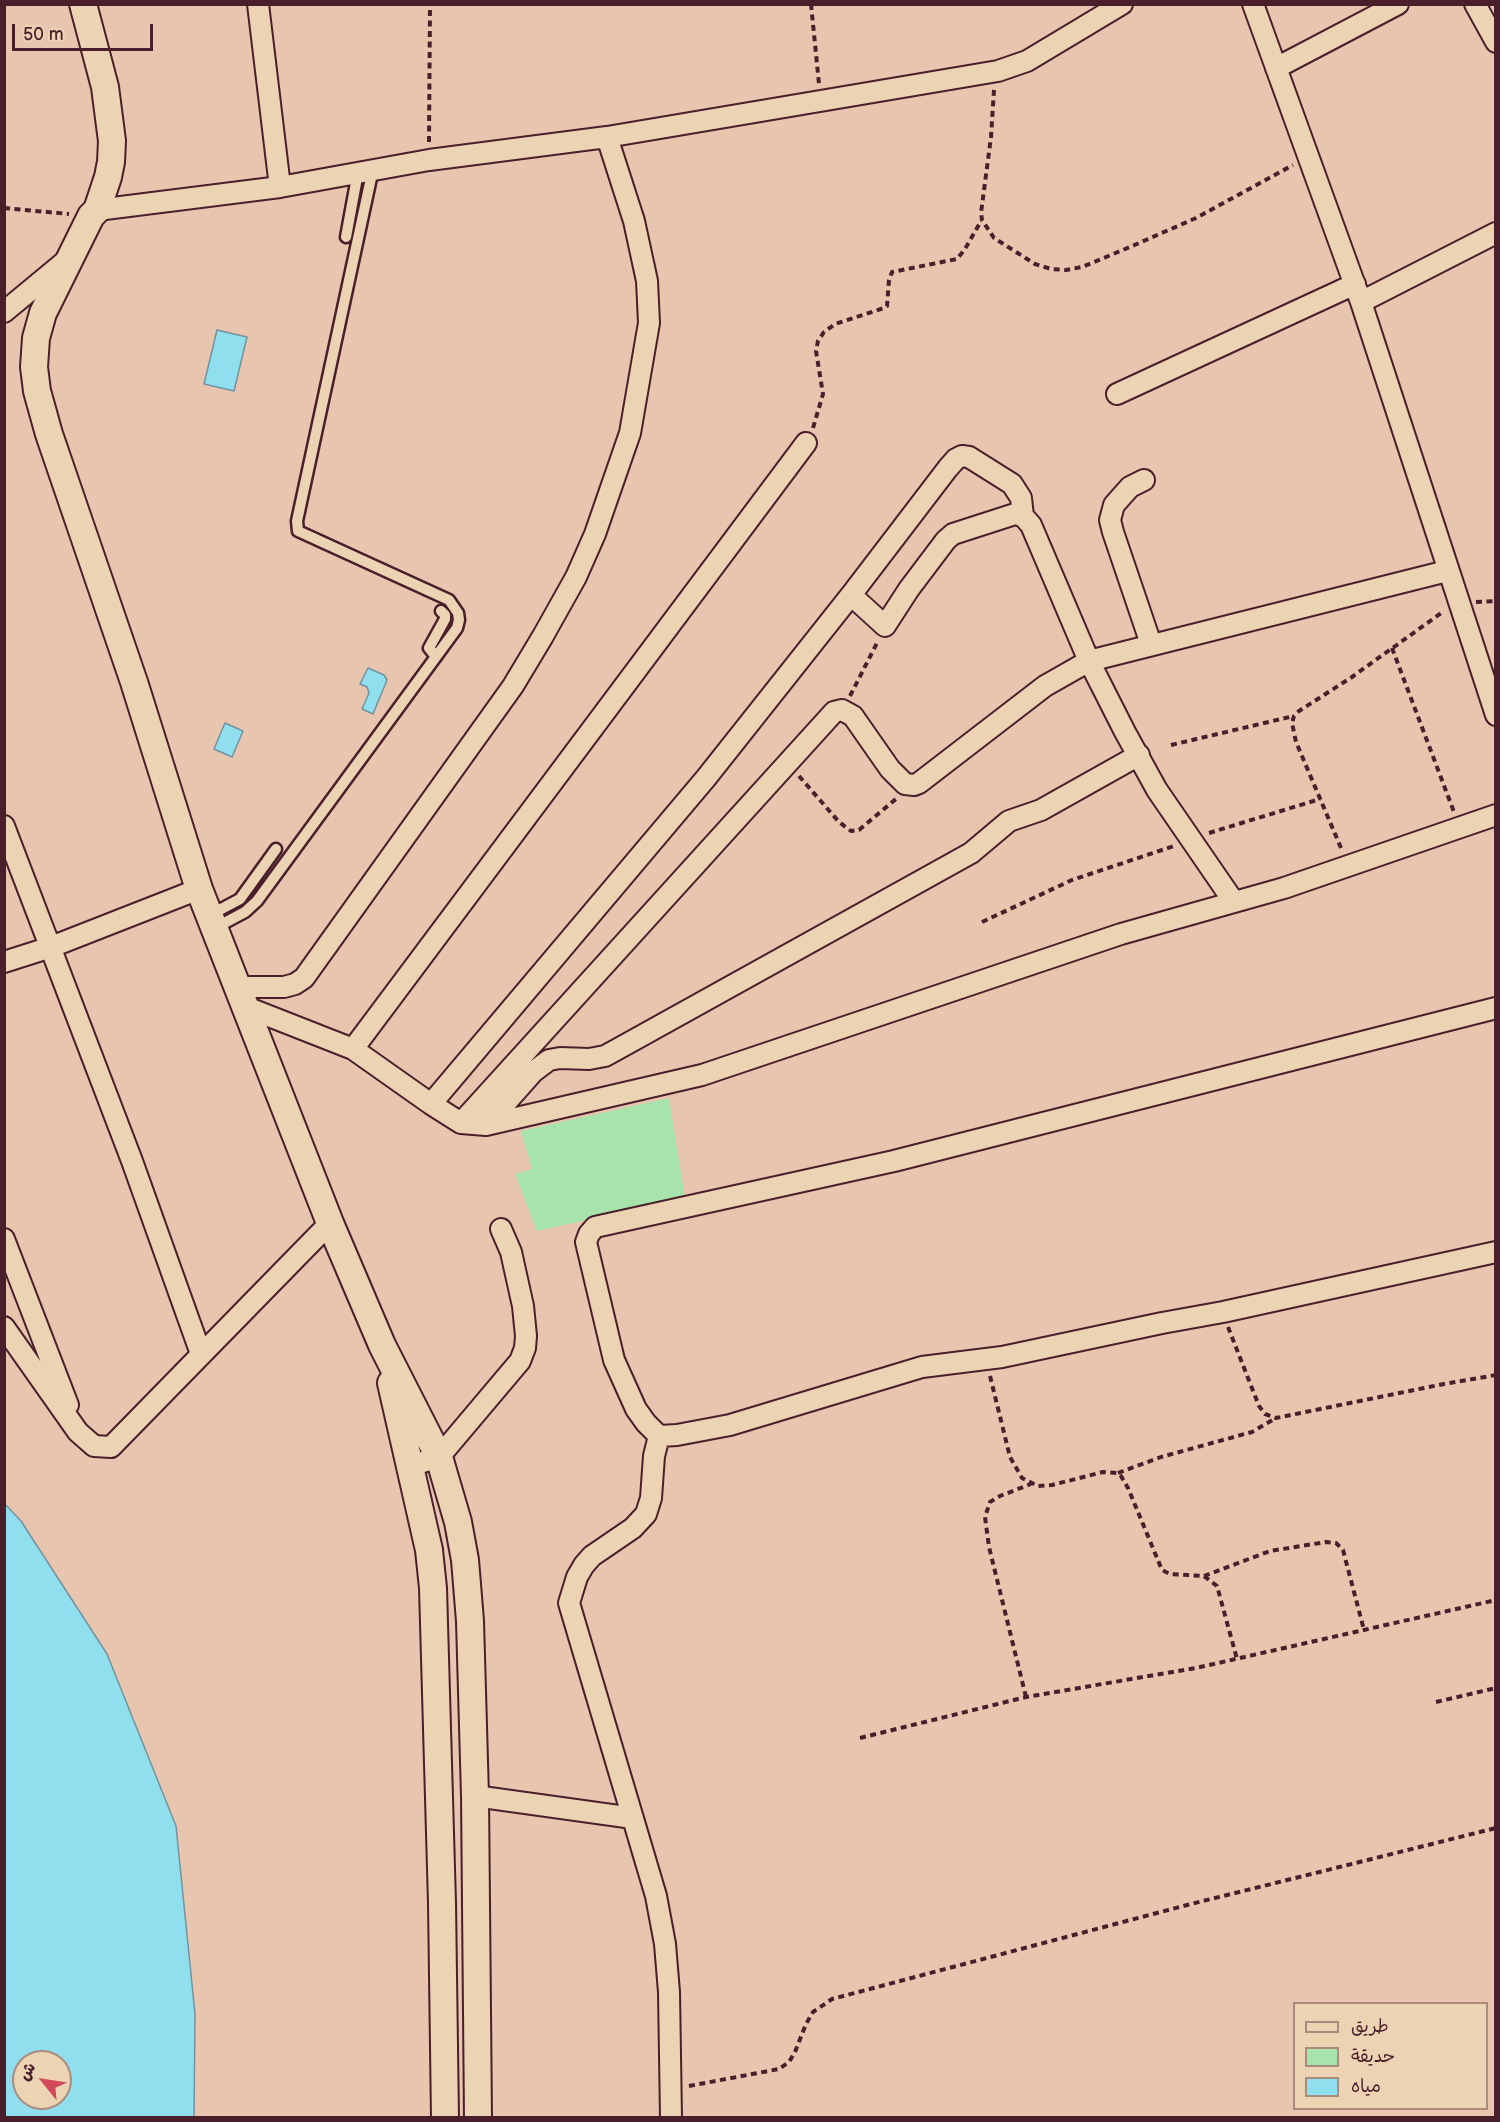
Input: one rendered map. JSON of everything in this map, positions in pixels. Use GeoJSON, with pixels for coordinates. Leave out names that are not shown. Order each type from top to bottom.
{"type":"FeatureCollection","features":[{"type":"Feature","properties":{"kind":"street"},"geometry":{"type":"LineString","coordinates":[[83,4],[105,87],[112,141],[108,177],[94,213],[43,313],[36,338],[34,367],[37,391],[49,434],[134,682],[212,922],[330,1223],[382,1345],[439,1457],[456,1511],[465,1560],[470,1621],[475,1797],[477,2118]]}},
{"type":"Feature","properties":{"kind":"street"},"geometry":{"type":"LineString","coordinates":[[258,4],[280,187]]}},
{"type":"Feature","properties":{"kind":"street"},"geometry":{"type":"LineString","coordinates":[[94,213],[280,187],[429,160],[607,137],[998,71],[1027,61],[1122,4]]}},
{"type":"Feature","properties":{"kind":"street"},"geometry":{"type":"LineString","coordinates":[[1253,4],[1358,293],[1496,715]]}},
{"type":"Feature","properties":{"kind":"street"},"geometry":{"type":"LineString","coordinates":[[1276,68],[1398,4]]}},
{"type":"Feature","properties":{"kind":"street"},"geometry":{"type":"LineString","coordinates":[[1475,4],[1496,42]]}},
{"type":"Feature","properties":{"kind":"street"},"geometry":{"type":"LineString","coordinates":[[242,997],[295,984],[304,978],[513,686],[576,577],[595,534],[630,433],[649,323],[647,281],[634,221],[607,137]]}},
{"type":"Feature","properties":{"kind":"street"},"geometry":{"type":"LineString","coordinates":[[1117,394],[1496,233]]}},
{"type":"Feature","properties":{"kind":"street"},"geometry":{"type":"LineString","coordinates":[[4,312],[70,258]]}},
{"type":"Feature","properties":{"kind":"street"},"geometry":{"type":"LineString","coordinates":[[353,1049],[806,443]]}},
{"type":"Feature","properties":{"kind":"street"},"geometry":{"type":"LineString","coordinates":[[431,1104],[706,778],[956,459],[963,456],[969,457],[1012,484],[1021,498],[1023,516]]}},
{"type":"Feature","properties":{"kind":"street"},"geometry":{"type":"LineString","coordinates":[[1144,480],[1130,487],[1119,499],[1114,506],[1110,520],[1151,644]]}},
{"type":"Feature","properties":{"kind":"street"},"geometry":{"type":"LineString","coordinates":[[850,595],[885,626],[909,590],[953,534],[1015,514],[1023,516],[1031,525],[1089,660],[1125,732],[1157,790],[1234,902]]}},
{"type":"Feature","properties":{"kind":"street"},"geometry":{"type":"LineString","coordinates":[[461,1123],[834,712],[842,710],[853,716],[901,781],[919,783],[1045,686],[1089,660],[1448,571]]}},
{"type":"Feature","properties":{"kind":"street"},"geometry":{"type":"LineString","coordinates":[[486,1125],[533,1072],[549,1060],[589,1059],[604,1056],[616,1050],[971,853],[1009,820],[1041,810],[1138,755]]}},
{"type":"Feature","properties":{"kind":"street"},"geometry":{"type":"LineString","coordinates":[[242,997],[353,1049],[461,1123],[486,1125],[702,1075],[1121,934],[1284,888],[1496,815]]}},
{"type":"Feature","properties":{"kind":"street"},"geometry":{"type":"LineString","coordinates":[[4,825],[132,1161],[201,1354]]}},
{"type":"Feature","properties":{"kind":"street"},"geometry":{"type":"LineString","coordinates":[[4,962],[51,947],[200,888]]}},
{"type":"Feature","properties":{"kind":"street"},"geometry":{"type":"LineString","coordinates":[[1496,1008],[883,1164],[595,1227],[586,1242],[614,1360],[636,1409],[658,1436],[677,1435],[730,1425],[922,1367],[986,1359],[1223,1312],[1496,1252]]}},
{"type":"Feature","properties":{"kind":"street"},"geometry":{"type":"LineString","coordinates":[[4,1327],[78,1432],[94,1446],[111,1447],[330,1223]]}},
{"type":"Feature","properties":{"kind":"street"},"geometry":{"type":"LineString","coordinates":[[410,1467],[439,1457],[520,1361],[525,1348],[523,1306],[511,1252],[501,1229]]}},
{"type":"Feature","properties":{"kind":"street"},"geometry":{"type":"LineString","coordinates":[[4,1239],[78,1432]]}},
{"type":"Feature","properties":{"kind":"street"},"geometry":{"type":"LineString","coordinates":[[382,1345],[429,1550],[433,1588],[442,1903],[445,2118]]}},
{"type":"Feature","properties":{"kind":"street"},"geometry":{"type":"LineString","coordinates":[[658,1436],[651,1498],[645,1514],[633,1528],[592,1556],[584,1565],[577,1577],[569,1603],[656,1896],[665,1944],[669,1992],[671,2118]]}},
{"type":"Feature","properties":{"kind":"street"},"geometry":{"type":"LineString","coordinates":[[436,1725],[473,1721]]}},
{"type":"Feature","properties":{"kind":"street"},"geometry":{"type":"LineString","coordinates":[[475,1797],[633,1818]]}},
{"type":"Feature","properties":{"kind":"lane"},"geometry":{"type":"LineString","coordinates":[[346,237],[365,170]]}},
{"type":"Feature","properties":{"kind":"lane"},"geometry":{"type":"LineString","coordinates":[[212,922],[245,912],[256,902],[457,628],[459,620],[458,613],[449,600],[301,534],[297,526],[365,170]]}},
{"type":"Feature","properties":{"kind":"lane"},"geometry":{"type":"LineString","coordinates":[[436,657],[429,648],[445,619],[441,611]]}},
{"type":"Feature","properties":{"kind":"lane"},"geometry":{"type":"LineString","coordinates":[[212,922],[240,899],[276,849]]}},
{"type":"Feature","properties":{"kind":"path"},"geometry":{"type":"LineString","coordinates":[[429,160],[430,4]]}},
{"type":"Feature","properties":{"kind":"path"},"geometry":{"type":"LineString","coordinates":[[811,4],[821,101]]}},
{"type":"Feature","properties":{"kind":"path"},"geometry":{"type":"LineString","coordinates":[[998,71],[994,87],[982,220],[994,238],[1035,264],[1052,269],[1066,270],[1082,267],[1196,218],[1308,156]]}},
{"type":"Feature","properties":{"kind":"path"},"geometry":{"type":"LineString","coordinates":[[4,208],[94,213]]}},
{"type":"Feature","properties":{"kind":"path"},"geometry":{"type":"LineString","coordinates":[[806,443],[824,394],[816,351],[818,341],[824,332],[835,324],[884,309],[887,306],[889,280],[892,272],[957,259],[982,220]]}},
{"type":"Feature","properties":{"kind":"path"},"geometry":{"type":"LineString","coordinates":[[1349,866],[1296,742],[1292,723],[1294,716],[1458,603],[1496,601]]}},
{"type":"Feature","properties":{"kind":"path"},"geometry":{"type":"LineString","coordinates":[[842,710],[885,626]]}},
{"type":"Feature","properties":{"kind":"path"},"geometry":{"type":"LineString","coordinates":[[1392,648],[1460,827]]}},
{"type":"Feature","properties":{"kind":"path"},"geometry":{"type":"LineString","coordinates":[[1171,745],[1294,716]]}},
{"type":"Feature","properties":{"kind":"path"},"geometry":{"type":"LineString","coordinates":[[787,762],[839,822],[851,831],[859,830],[914,784]]}},
{"type":"Feature","properties":{"kind":"path"},"geometry":{"type":"LineString","coordinates":[[982,922],[1072,880],[1237,824],[1320,800]]}},
{"type":"Feature","properties":{"kind":"path"},"geometry":{"type":"LineString","coordinates":[[1223,1312],[1259,1406],[1265,1414],[1276,1418]]}},
{"type":"Feature","properties":{"kind":"path"},"geometry":{"type":"LineString","coordinates":[[986,1359],[1010,1457],[1022,1478],[1038,1486],[1052,1485],[1103,1472],[1117,1473],[1161,1457],[1252,1432],[1276,1418],[1444,1384],[1496,1376]]}},
{"type":"Feature","properties":{"kind":"path"},"geometry":{"type":"LineString","coordinates":[[1117,1473],[1128,1488],[1162,1570],[1170,1574],[1203,1576],[1270,1551],[1326,1542],[1336,1543],[1343,1550],[1365,1629]]}},
{"type":"Feature","properties":{"kind":"path"},"geometry":{"type":"LineString","coordinates":[[1026,1697],[989,1547],[985,1517],[990,1502],[1031,1484]]}},
{"type":"Feature","properties":{"kind":"path"},"geometry":{"type":"LineString","coordinates":[[1203,1576],[1217,1586],[1238,1659]]}},
{"type":"Feature","properties":{"kind":"path"},"geometry":{"type":"LineString","coordinates":[[860,1738],[1026,1697],[1196,1668],[1496,1600]]}},
{"type":"Feature","properties":{"kind":"path"},"geometry":{"type":"LineString","coordinates":[[1436,1702],[1496,1688]]}},
{"type":"Feature","properties":{"kind":"path"},"geometry":{"type":"LineString","coordinates":[[671,2089],[779,2069],[789,2062],[795,2052],[813,2012],[832,1999],[1187,1905],[1496,1828]]}},
{"type":"Feature","properties":{"kind":"green space"},"geometry":{"type":"Polygon","coordinates":[[[669,1098],[685,1198],[537,1231],[515,1174],[532,1169],[521,1131],[669,1098]]]}},
{"type":"Feature","properties":{"kind":"water"},"geometry":{"type":"Polygon","coordinates":[[[217,330],[247,337],[234,391],[204,384],[217,330]]]}},
{"type":"Feature","properties":{"kind":"water"},"geometry":{"type":"Polygon","coordinates":[[[368,668],[384,675],[387,680],[373,714],[362,709],[369,693],[367,687],[360,684],[368,668]]]}},
{"type":"Feature","properties":{"kind":"water"},"geometry":{"type":"Polygon","coordinates":[[[225,723],[243,731],[232,757],[214,749],[225,723]]]}},
{"type":"Feature","properties":{"kind":"water"},"geometry":{"type":"Polygon","coordinates":[[[4,1503],[21,1521],[107,1654],[176,1826],[195,2014],[194,2117],[5,2117],[4,1503]]]}}]}
